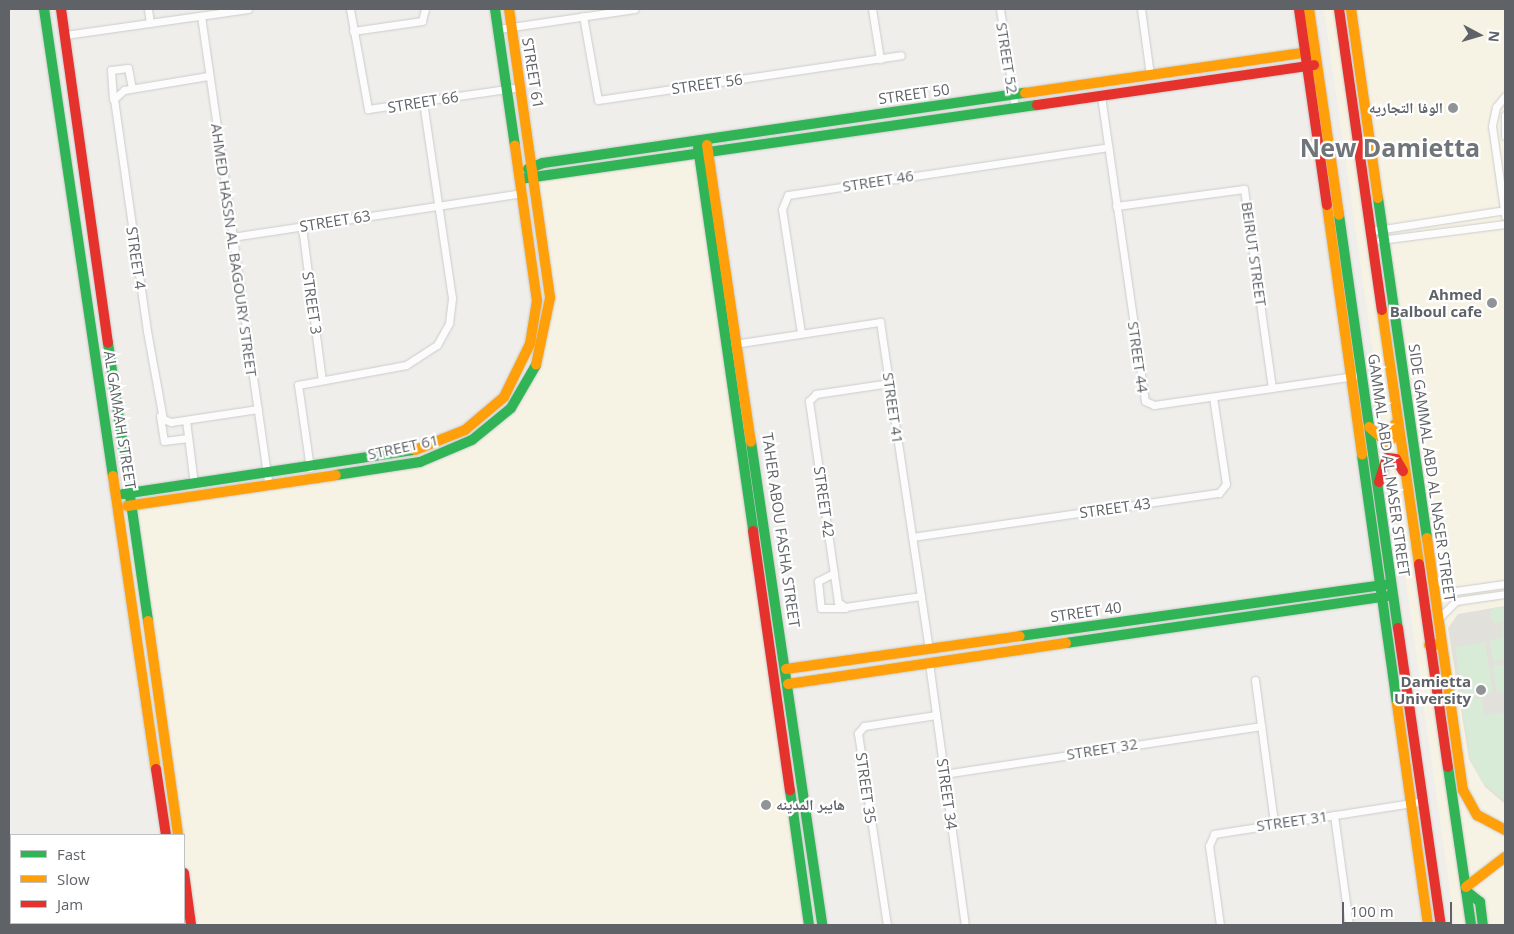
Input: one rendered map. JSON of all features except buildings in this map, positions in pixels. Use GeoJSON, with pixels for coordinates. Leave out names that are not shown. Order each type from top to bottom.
{"type":"FeatureCollection","features":[{"type":"Feature","properties":{"kind":"street","name":"AL GAMAAH STREET"},"geometry":{"type":"LineString","coordinates":[[44,9],[166,834]]}},
{"type":"Feature","properties":{"kind":"street","name":"AL GAMAAH STREET"},"geometry":{"type":"LineString","coordinates":[[61,9],[178,834]]}},
{"type":"Feature","properties":{"kind":"street"},"geometry":{"type":"LineString","coordinates":[[148,9],[150,23]]}},
{"type":"Feature","properties":{"kind":"street"},"geometry":{"type":"LineString","coordinates":[[65,35],[248,9]]}},
{"type":"Feature","properties":{"kind":"street","name":"STREET 66"},"geometry":{"type":"LineString","coordinates":[[350,9],[366,108],[423,102],[520,87]]}},
{"type":"Feature","properties":{"kind":"street"},"geometry":{"type":"LineString","coordinates":[[353,31],[422,21],[425,9]]}},
{"type":"Feature","properties":{"kind":"street","name":"STREET 61"},"geometry":{"type":"LineString","coordinates":[[116,496],[401,454],[450,439],[479,420],[504,396],[519,372],[534,330],[537,301],[495,9]]}},
{"type":"Feature","properties":{"kind":"street","name":"STREET 61"},"geometry":{"type":"LineString","coordinates":[[118,508],[404,464],[438,456],[487,430],[511,408],[531,377],[545,338],[550,298],[534,172],[509,9]]}},
{"type":"Feature","properties":{"kind":"street"},"geometry":{"type":"LineString","coordinates":[[498,29],[635,9]]}},
{"type":"Feature","properties":{"kind":"street"},"geometry":{"type":"LineString","coordinates":[[872,9],[880,59]]}},
{"type":"Feature","properties":{"kind":"street","name":"STREET 52"},"geometry":{"type":"LineString","coordinates":[[1000,9],[1014,108]]}},
{"type":"Feature","properties":{"kind":"street"},"geometry":{"type":"LineString","coordinates":[[1141,9],[1150,75]]}},
{"type":"Feature","properties":{"kind":"street"},"geometry":{"type":"LineString","coordinates":[[1299,9],[1310,52]]}},
{"type":"Feature","properties":{"kind":"street","name":"GAMMAL ABD AL NASER STREET"},"geometry":{"type":"LineString","coordinates":[[1309,9],[1310,52],[1355,376],[1368,425],[1378,488],[1441,925]]}},
{"type":"Feature","properties":{"kind":"street","name":"GAMMAL ABD AL NASER STREET"},"geometry":{"type":"LineString","coordinates":[[1339,9],[1428,645],[1471,925]]}},
{"type":"Feature","properties":{"kind":"street","name":"SIDE GAMMAL ABD AL NASER STREET"},"geometry":{"type":"LineString","coordinates":[[1351,9],[1441,644],[1465,797],[1483,820],[1505,830]]}},
{"type":"Feature","properties":{"kind":"street","name":"AHMED HASSN AL BAGOURY STREET"},"geometry":{"type":"LineString","coordinates":[[201,16],[208,76],[269,485]]}},
{"type":"Feature","properties":{"kind":"street","name":"STREET 56"},"geometry":{"type":"LineString","coordinates":[[583,16],[598,100],[901,55]]}},
{"type":"Feature","properties":{"kind":"street","name":"STREET 50"},"geometry":{"type":"LineString","coordinates":[[520,176],[702,140],[1310,52]]}},
{"type":"Feature","properties":{"kind":"street"},"geometry":{"type":"LineString","coordinates":[[1346,55],[1357,53]]}},
{"type":"Feature","properties":{"kind":"street","name":"STREET 50"},"geometry":{"type":"LineString","coordinates":[[534,172],[703,152],[1312,66]]}},
{"type":"Feature","properties":{"kind":"street","name":"STREET 4"},"geometry":{"type":"LineString","coordinates":[[132,88],[128,68],[111,70],[113,102],[164,441],[188,438]]}},
{"type":"Feature","properties":{"kind":"street"},"geometry":{"type":"LineString","coordinates":[[113,102],[117,92],[208,76]]}},
{"type":"Feature","properties":{"kind":"street","name":"STREET 44"},"geometry":{"type":"LineString","coordinates":[[1101,96],[1143,398],[1154,405],[1355,376]]}},
{"type":"Feature","properties":{"kind":"street"},"geometry":{"type":"LineString","coordinates":[[1371,230],[1492,212],[1505,212],[1492,121],[1505,96]]}},
{"type":"Feature","properties":{"kind":"street"},"geometry":{"type":"LineString","coordinates":[[310,468],[298,387],[322,380],[406,365],[428,354],[444,334],[452,298],[423,102]]}},
{"type":"Feature","properties":{"kind":"street"},"geometry":{"type":"LineString","coordinates":[[59,111],[75,108]]}},
{"type":"Feature","properties":{"kind":"street"},"geometry":{"type":"LineString","coordinates":[[1505,116],[1505,136]]}},
{"type":"Feature","properties":{"kind":"street","name":"TAHER ABOU FASHA STREET"},"geometry":{"type":"LineString","coordinates":[[702,140],[726,345],[809,925]]}},
{"type":"Feature","properties":{"kind":"street","name":"STREET 46"},"geometry":{"type":"LineString","coordinates":[[801,333],[782,209],[788,196],[1108,147]]}},
{"type":"Feature","properties":{"kind":"street","name":"TAHER ABOU FASHA STREET"},"geometry":{"type":"LineString","coordinates":[[703,152],[738,343],[822,925]]}},
{"type":"Feature","properties":{"kind":"street","name":"BEIRUT STREET"},"geometry":{"type":"LineString","coordinates":[[1116,206],[1244,189],[1272,388]]}},
{"type":"Feature","properties":{"kind":"street","name":"STREET 63"},"geometry":{"type":"LineString","coordinates":[[232,237],[522,193]]}},
{"type":"Feature","properties":{"kind":"street"},"geometry":{"type":"LineString","coordinates":[[1492,212],[1494,225]]}},
{"type":"Feature","properties":{"kind":"street"},"geometry":{"type":"LineString","coordinates":[[1372,241],[1505,224]]}},
{"type":"Feature","properties":{"kind":"street","name":"STREET 3"},"geometry":{"type":"LineString","coordinates":[[302,227],[322,380]]}},
{"type":"Feature","properties":{"kind":"street","name":"STREET 41"},"geometry":{"type":"LineString","coordinates":[[726,345],[879,321],[929,649]]}},
{"type":"Feature","properties":{"kind":"street"},"geometry":{"type":"LineString","coordinates":[[1355,376],[1380,591],[1428,925]]}},
{"type":"Feature","properties":{"kind":"street","name":"STREET 42"},"geometry":{"type":"LineString","coordinates":[[845,608],[838,604],[810,398],[890,384]]}},
{"type":"Feature","properties":{"kind":"street","name":"STREET 43"},"geometry":{"type":"LineString","coordinates":[[912,537],[1219,493],[1226,484],[1213,397]]}},
{"type":"Feature","properties":{"kind":"street"},"geometry":{"type":"LineString","coordinates":[[160,415],[171,422],[258,409]]}},
{"type":"Feature","properties":{"kind":"street"},"geometry":{"type":"LineString","coordinates":[[1368,425],[1380,440],[1390,441],[1396,409]]}},
{"type":"Feature","properties":{"kind":"street"},"geometry":{"type":"LineString","coordinates":[[186,420],[194,484]]}},
{"type":"Feature","properties":{"kind":"street"},"geometry":{"type":"LineString","coordinates":[[401,454],[404,464]]}},
{"type":"Feature","properties":{"kind":"street"},"geometry":{"type":"LineString","coordinates":[[1378,488],[1389,457],[1396,459],[1406,480],[1419,481]]}},
{"type":"Feature","properties":{"kind":"street"},"geometry":{"type":"LineString","coordinates":[[834,573],[818,581],[820,608],[845,608],[921,596]]}},
{"type":"Feature","properties":{"kind":"street"},"geometry":{"type":"LineString","coordinates":[[1432,578],[1455,591],[1505,584]]}},
{"type":"Feature","properties":{"kind":"street","name":"STREET 40"},"geometry":{"type":"LineString","coordinates":[[786,670],[929,649],[1392,590]]}},
{"type":"Feature","properties":{"kind":"street","name":"STREET 40"},"geometry":{"type":"LineString","coordinates":[[788,684],[1380,591]]}},
{"type":"Feature","properties":{"kind":"street"},"geometry":{"type":"LineString","coordinates":[[1438,621],[1456,602],[1505,594]]}},
{"type":"Feature","properties":{"kind":"street"},"geometry":{"type":"LineString","coordinates":[[1428,645],[1441,644]]}},
{"type":"Feature","properties":{"kind":"street","name":"STREET 34"},"geometry":{"type":"LineString","coordinates":[[928,663],[965,925]]}},
{"type":"Feature","properties":{"kind":"street"},"geometry":{"type":"LineString","coordinates":[[1255,680],[1274,824]]}},
{"type":"Feature","properties":{"kind":"street","name":"STREET 35"},"geometry":{"type":"LineString","coordinates":[[887,925],[858,733],[864,726],[936,715]]}},
{"type":"Feature","properties":{"kind":"street","name":"STREET 32"},"geometry":{"type":"LineString","coordinates":[[944,774],[1261,726]]}},
{"type":"Feature","properties":{"kind":"street","name":"STREET 31"},"geometry":{"type":"LineString","coordinates":[[1220,925],[1212,836],[1274,824],[1424,801]]}},
{"type":"Feature","properties":{"kind":"street"},"geometry":{"type":"LineString","coordinates":[[1334,815],[1349,925]]}},
{"type":"Feature","properties":{"kind":"street"},"geometry":{"type":"LineString","coordinates":[[1483,925],[1480,902],[1466,889],[1505,857]]}},
{"type":"Feature","properties":{"kind":"street"},"geometry":{"type":"LineString","coordinates":[[185,880],[191,925]]}},
{"type":"Feature","properties":{"kind":"shaded area"},"geometry":{"type":"Polygon","coordinates":[[[1324,9],[1505,9],[1505,925],[1455,925],[1324,9]]]}},
{"type":"Feature","properties":{"kind":"shaded area"},"geometry":{"type":"Polygon","coordinates":[[[702,146],[816,925],[183,925],[185,924],[185,834],[170,834],[121,502],[386,463],[424,455],[472,433],[509,400],[536,349],[544,291],[527,171],[702,146]]]}},
{"type":"Feature","properties":{"kind":"shaded area","name":"Damietta University"},"geometry":{"type":"Polygon","coordinates":[[[1505,606],[1505,804],[1485,787],[1469,759],[1448,628],[1458,614],[1505,606]]]}},
{"type":"Feature","properties":{"kind":"green space"},"geometry":{"type":"Polygon","coordinates":[[[1498,607],[1506,615],[1498,623],[1490,615],[1498,607]]]}},
{"type":"Feature","properties":{"kind":"green space"},"geometry":{"type":"Polygon","coordinates":[[[1502,626],[1505,626],[1505,659],[1493,662],[1490,640],[1503,637],[1502,626]]]}},
{"type":"Feature","properties":{"kind":"green space"},"geometry":{"type":"Polygon","coordinates":[[[1485,642],[1493,692],[1463,697],[1455,647],[1485,642]]]}},
{"type":"Feature","properties":{"kind":"green space"},"geometry":{"type":"Polygon","coordinates":[[[1505,664],[1505,691],[1497,692],[1493,666],[1505,664]]]}},
{"type":"Feature","properties":{"kind":"green space"},"geometry":{"type":"Polygon","coordinates":[[[1482,698],[1484,715],[1505,712],[1505,801],[1482,782],[1470,758],[1461,701],[1482,698]]]}},
{"type":"Feature","properties":{"kind":"traffic: fast"},"geometry":{"type":"LineString","coordinates":[[44,9],[113,476]]}},
{"type":"Feature","properties":{"kind":"traffic: fast"},"geometry":{"type":"LineString","coordinates":[[495,9],[515,146]]}},
{"type":"Feature","properties":{"kind":"traffic: fast"},"geometry":{"type":"LineString","coordinates":[[528,169],[543,163],[1025,93]]}},
{"type":"Feature","properties":{"kind":"traffic: fast"},"geometry":{"type":"LineString","coordinates":[[520,179],[1037,105]]}},
{"type":"Feature","properties":{"kind":"traffic: fast"},"geometry":{"type":"LineString","coordinates":[[698,147],[753,531]]}},
{"type":"Feature","properties":{"kind":"traffic: fast"},"geometry":{"type":"LineString","coordinates":[[1378,198],[1427,538]]}},
{"type":"Feature","properties":{"kind":"traffic: fast"},"geometry":{"type":"LineString","coordinates":[[1339,215],[1398,628]]}},
{"type":"Feature","properties":{"kind":"traffic: fast"},"geometry":{"type":"LineString","coordinates":[[108,343],[148,621]]}},
{"type":"Feature","properties":{"kind":"traffic: fast"},"geometry":{"type":"LineString","coordinates":[[336,475],[420,462],[472,440],[511,408],[536,365]]}},
{"type":"Feature","properties":{"kind":"traffic: fast"},"geometry":{"type":"LineString","coordinates":[[751,442],[822,925]]}},
{"type":"Feature","properties":{"kind":"traffic: fast"},"geometry":{"type":"LineString","coordinates":[[123,494],[415,450]]}},
{"type":"Feature","properties":{"kind":"traffic: fast"},"geometry":{"type":"LineString","coordinates":[[1362,455],[1397,704]]}},
{"type":"Feature","properties":{"kind":"traffic: fast"},"geometry":{"type":"LineString","coordinates":[[1020,636],[1385,585]]}},
{"type":"Feature","properties":{"kind":"traffic: fast"},"geometry":{"type":"LineString","coordinates":[[1066,643],[1388,596]]}},
{"type":"Feature","properties":{"kind":"traffic: fast"},"geometry":{"type":"LineString","coordinates":[[1448,767],[1471,925]]}},
{"type":"Feature","properties":{"kind":"traffic: fast"},"geometry":{"type":"LineString","coordinates":[[790,790],[809,925]]}},
{"type":"Feature","properties":{"kind":"traffic: fast"},"geometry":{"type":"LineString","coordinates":[[1466,891],[1480,902],[1483,925]]}},
{"type":"Feature","properties":{"kind":"traffic: fast"},"geometry":{"type":"LineString","coordinates":[[9,910],[10,918]]}},
{"type":"Feature","properties":{"kind":"traffic: slow"},"geometry":{"type":"LineString","coordinates":[[509,9],[550,298],[536,365]]}},
{"type":"Feature","properties":{"kind":"traffic: slow"},"geometry":{"type":"LineString","coordinates":[[1309,9],[1339,215]]}},
{"type":"Feature","properties":{"kind":"traffic: slow"},"geometry":{"type":"LineString","coordinates":[[1351,9],[1378,198]]}},
{"type":"Feature","properties":{"kind":"traffic: slow"},"geometry":{"type":"LineString","coordinates":[[1025,93],[1311,52]]}},
{"type":"Feature","properties":{"kind":"traffic: slow"},"geometry":{"type":"LineString","coordinates":[[707,145],[751,442]]}},
{"type":"Feature","properties":{"kind":"traffic: slow"},"geometry":{"type":"LineString","coordinates":[[415,450],[465,430],[504,397],[530,344],[537,301],[515,146]]}},
{"type":"Feature","properties":{"kind":"traffic: slow"},"geometry":{"type":"LineString","coordinates":[[1327,205],[1362,455]]}},
{"type":"Feature","properties":{"kind":"traffic: slow"},"geometry":{"type":"LineString","coordinates":[[1382,310],[1419,564]]}},
{"type":"Feature","properties":{"kind":"traffic: slow"},"geometry":{"type":"LineString","coordinates":[[1369,427],[1386,442],[1393,438],[1395,424]]}},
{"type":"Feature","properties":{"kind":"traffic: slow"},"geometry":{"type":"LineString","coordinates":[[127,506],[336,475]]}},
{"type":"Feature","properties":{"kind":"traffic: slow"},"geometry":{"type":"LineString","coordinates":[[113,476],[156,769]]}},
{"type":"Feature","properties":{"kind":"traffic: slow"},"geometry":{"type":"LineString","coordinates":[[1427,538],[1463,790],[1477,815],[1505,830]]}},
{"type":"Feature","properties":{"kind":"traffic: slow"},"geometry":{"type":"LineString","coordinates":[[148,621],[178,834]]}},
{"type":"Feature","properties":{"kind":"traffic: slow"},"geometry":{"type":"LineString","coordinates":[[786,669],[1020,636]]}},
{"type":"Feature","properties":{"kind":"traffic: slow"},"geometry":{"type":"LineString","coordinates":[[788,684],[1066,643]]}},
{"type":"Feature","properties":{"kind":"traffic: slow"},"geometry":{"type":"LineString","coordinates":[[1429,645],[1441,644]]}},
{"type":"Feature","properties":{"kind":"traffic: slow"},"geometry":{"type":"LineString","coordinates":[[1397,704],[1428,925]]}},
{"type":"Feature","properties":{"kind":"traffic: slow"},"geometry":{"type":"LineString","coordinates":[[1466,887],[1505,857]]}},
{"type":"Feature","properties":{"kind":"traffic: jam"},"geometry":{"type":"LineString","coordinates":[[61,9],[108,343]]}},
{"type":"Feature","properties":{"kind":"traffic: jam"},"geometry":{"type":"LineString","coordinates":[[1299,9],[1327,205]]}},
{"type":"Feature","properties":{"kind":"traffic: jam"},"geometry":{"type":"LineString","coordinates":[[1339,9],[1382,310]]}},
{"type":"Feature","properties":{"kind":"traffic: jam"},"geometry":{"type":"LineString","coordinates":[[1037,105],[1314,65]]}},
{"type":"Feature","properties":{"kind":"traffic: jam"},"geometry":{"type":"LineString","coordinates":[[1379,482],[1387,458],[1396,459],[1403,471]]}},
{"type":"Feature","properties":{"kind":"traffic: jam"},"geometry":{"type":"LineString","coordinates":[[753,531],[790,790]]}},
{"type":"Feature","properties":{"kind":"traffic: jam"},"geometry":{"type":"LineString","coordinates":[[1419,564],[1448,767]]}},
{"type":"Feature","properties":{"kind":"traffic: jam"},"geometry":{"type":"LineString","coordinates":[[1398,628],[1441,925]]}},
{"type":"Feature","properties":{"kind":"traffic: jam"},"geometry":{"type":"LineString","coordinates":[[156,769],[166,834]]}},
{"type":"Feature","properties":{"kind":"traffic: jam"},"geometry":{"type":"LineString","coordinates":[[185,880],[191,925]]}},
{"type":"Feature","properties":{"kind":"place","name":"الوفا التجاريه"},"geometry":{"type":"Point","coordinates":[1453,108]}},
{"type":"Feature","properties":{"kind":"place","name":"Ahmed Balboul cafe"},"geometry":{"type":"Point","coordinates":[1492,303]}},
{"type":"Feature","properties":{"kind":"place","name":"Damietta University"},"geometry":{"type":"Point","coordinates":[1481,690]}},
{"type":"Feature","properties":{"kind":"place","name":"هايبر المدينه"},"geometry":{"type":"Point","coordinates":[766,805]}},
{"type":"Feature","properties":{"kind":"district","name":"New Damietta"},"geometry":{"type":"Point","coordinates":[1390,147]}}]}
